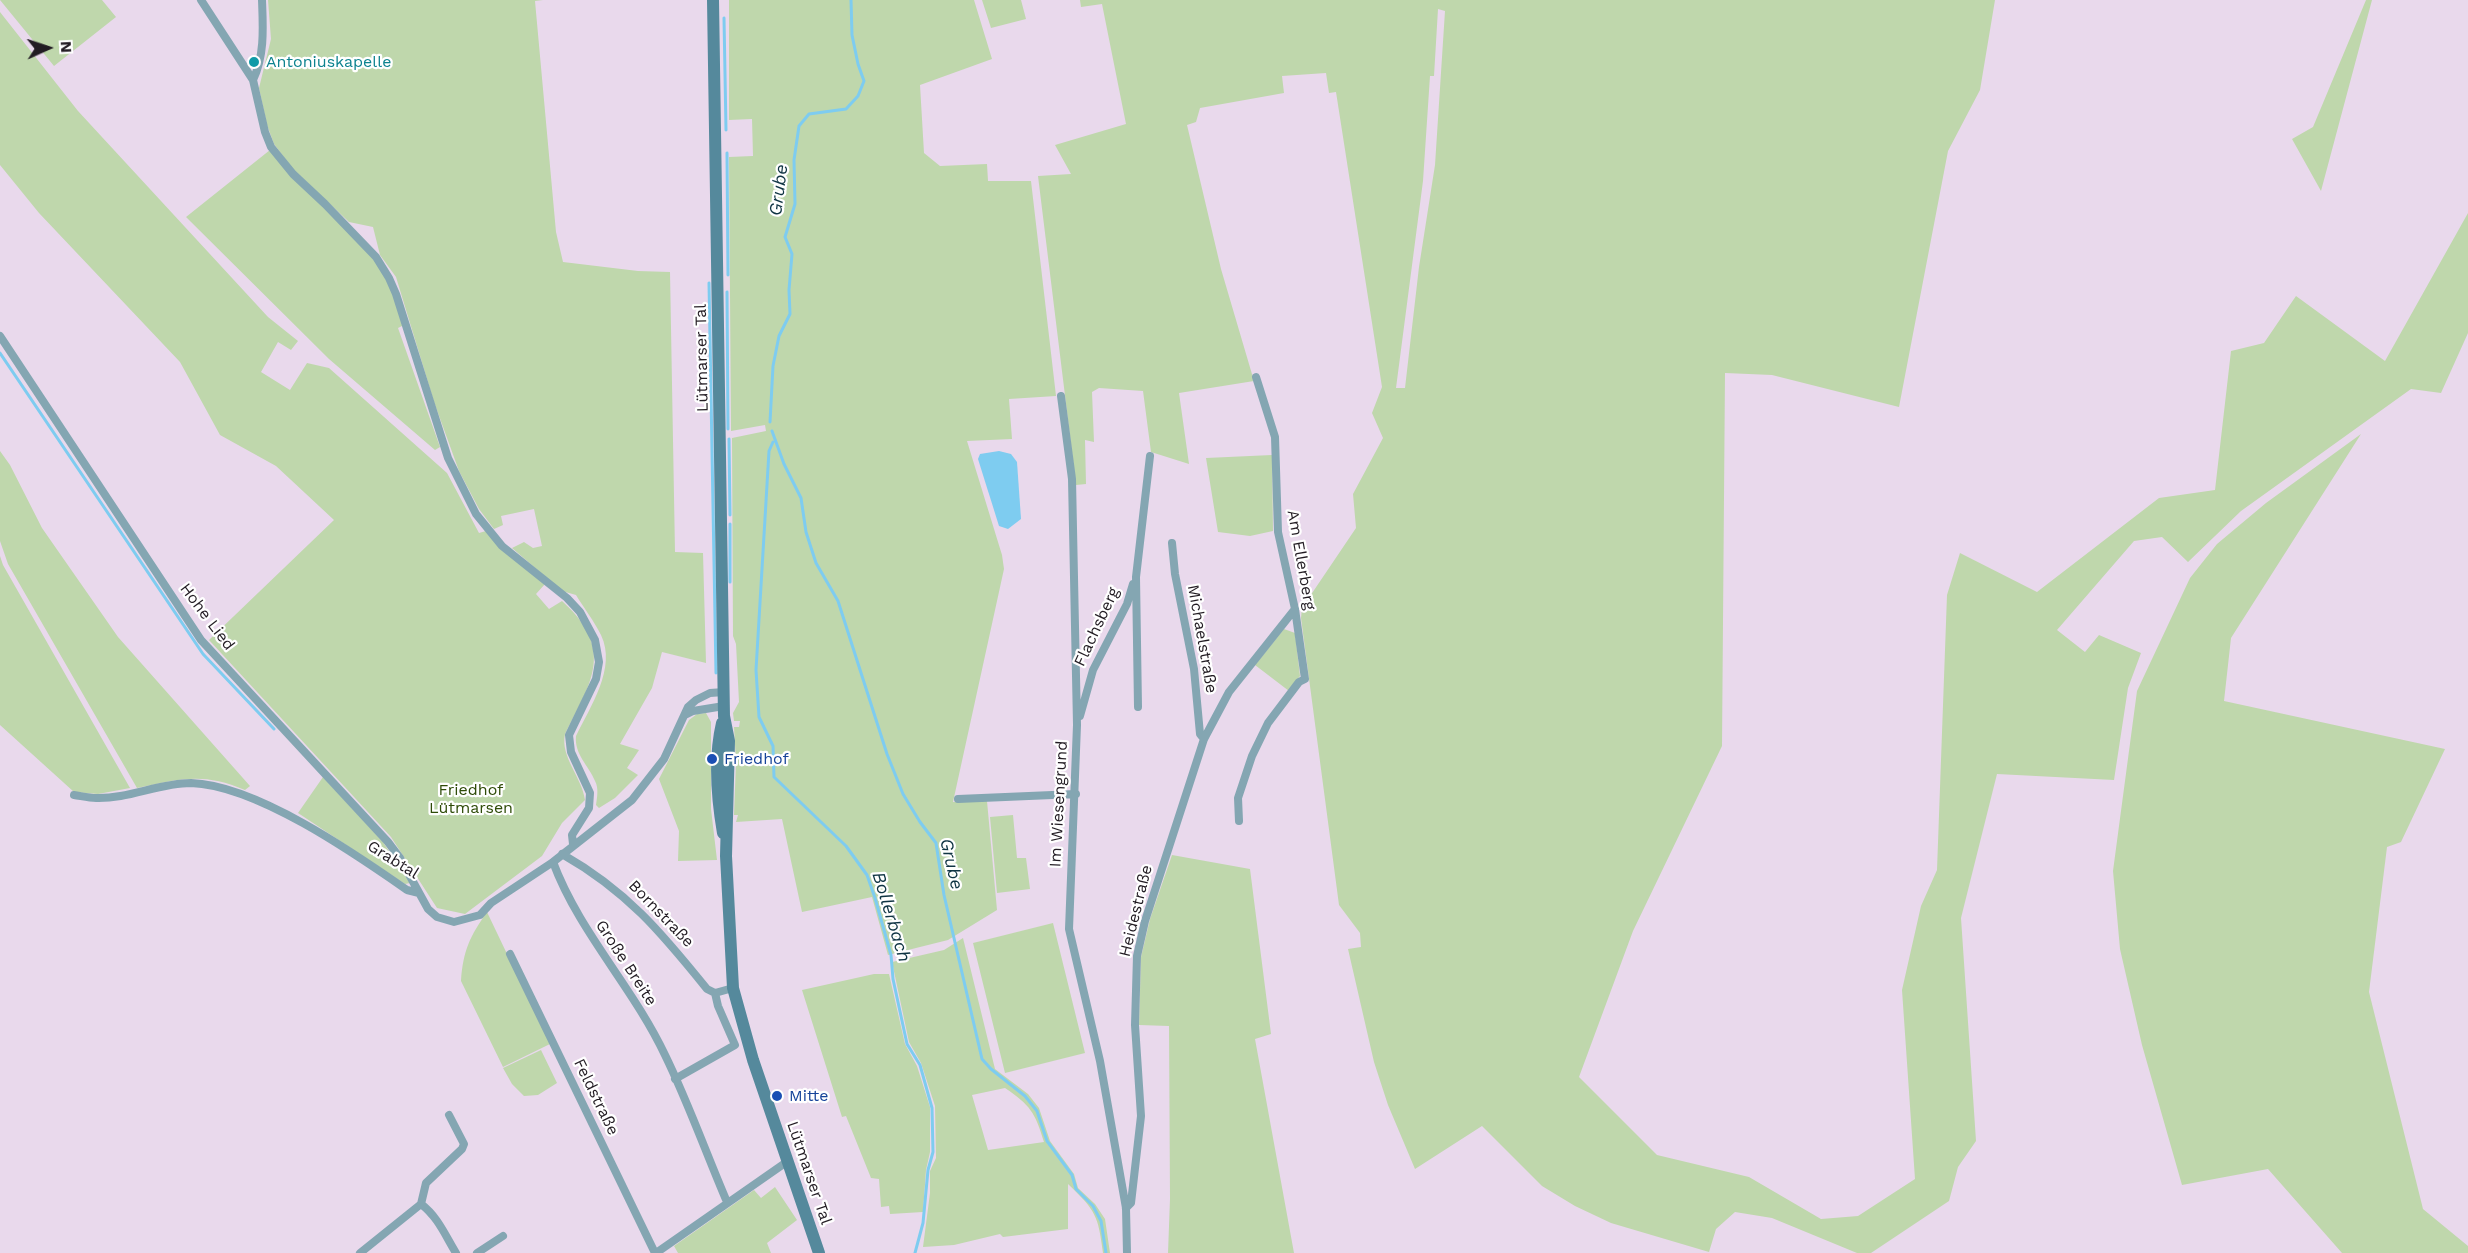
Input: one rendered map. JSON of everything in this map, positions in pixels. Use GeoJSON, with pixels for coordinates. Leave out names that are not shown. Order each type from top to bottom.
{"type":"FeatureCollection","features":[{"type":"Feature","properties":{"kind":"main road","name":"Lütmarser Tal"},"geometry":{"type":"LineString","coordinates":[[713,0],[724,692],[724,711],[718,740],[719,813],[726,856],[733,988],[753,1060],[819,1253]]}},
{"type":"Feature","properties":{"kind":"street"},"geometry":{"type":"LineString","coordinates":[[201,0],[254,80],[265,132],[271,147],[293,174],[358,236],[389,278],[448,458],[476,514],[502,546],[567,598],[580,612],[595,640],[599,662],[596,679],[569,735],[571,752],[590,793],[589,808],[572,835],[573,844]]}},
{"type":"Feature","properties":{"kind":"street"},"geometry":{"type":"LineString","coordinates":[[254,80],[261,56],[262,0]]}},
{"type":"Feature","properties":{"kind":"street","name":"Hohe Lied"},"geometry":{"type":"LineString","coordinates":[[0,336],[201,640],[388,842],[400,858],[419,893]]}},
{"type":"Feature","properties":{"kind":"street","name":"Am Ellerberg"},"geometry":{"type":"LineString","coordinates":[[1239,821],[1238,798],[1252,756],[1268,723],[1299,682],[1305,678],[1295,609],[1278,532],[1275,437],[1256,377]]}},
{"type":"Feature","properties":{"kind":"street","name":"Im Wiesengrund"},"geometry":{"type":"LineString","coordinates":[[1061,396],[1072,479],[1077,725],[1069,929],[1100,1061],[1126,1208]]}},
{"type":"Feature","properties":{"kind":"street","name":"Flachsberg"},"geometry":{"type":"LineString","coordinates":[[1138,707],[1136,577],[1150,456]]}},
{"type":"Feature","properties":{"kind":"street","name":"Michaelstraße"},"geometry":{"type":"LineString","coordinates":[[1172,543],[1175,574],[1194,669],[1200,734],[1204,739]]}},
{"type":"Feature","properties":{"kind":"street","name":"Flachsberg"},"geometry":{"type":"LineString","coordinates":[[1077,725],[1093,670],[1127,604],[1136,577]]}},
{"type":"Feature","properties":{"kind":"street","name":"Heidestraße"},"geometry":{"type":"LineString","coordinates":[[1127,1253],[1126,1208],[1131,1203],[1141,1116],[1135,1025],[1137,957],[1149,910],[1204,739],[1229,692],[1295,609]]}},
{"type":"Feature","properties":{"kind":"street","name":"Grabtal"},"geometry":{"type":"LineString","coordinates":[[74,795],[96,798],[189,783],[228,789],[246,795],[344,847],[407,890],[419,893],[428,909],[437,917],[454,922],[466,921],[480,915],[507,891],[553,862],[573,844],[632,800],[664,759],[684,715],[696,700],[710,693],[724,692]]}},
{"type":"Feature","properties":{"kind":"street"},"geometry":{"type":"LineString","coordinates":[[684,715],[693,711],[724,711]]}},
{"type":"Feature","properties":{"kind":"street"},"geometry":{"type":"LineString","coordinates":[[958,800],[1076,794]]}},
{"type":"Feature","properties":{"kind":"street","name":"Bornstraße"},"geometry":{"type":"LineString","coordinates":[[562,854],[587,868],[621,894],[667,940],[707,989],[715,993]]}},
{"type":"Feature","properties":{"kind":"street","name":"Große Breite"},"geometry":{"type":"LineString","coordinates":[[553,862],[562,887],[579,919],[641,1012],[665,1054],[727,1202]]}},
{"type":"Feature","properties":{"kind":"street","name":"Feldstraße"},"geometry":{"type":"LineString","coordinates":[[510,954],[656,1253],[788,1161]]}},
{"type":"Feature","properties":{"kind":"street"},"geometry":{"type":"LineString","coordinates":[[675,1079],[735,1045],[718,1006],[715,993],[733,988]]}},
{"type":"Feature","properties":{"kind":"street"},"geometry":{"type":"LineString","coordinates":[[360,1253],[369,1250],[421,1204],[426,1183],[462,1149],[464,1144],[449,1115]]}},
{"type":"Feature","properties":{"kind":"street"},"geometry":{"type":"LineString","coordinates":[[421,1204],[435,1215],[456,1253]]}},
{"type":"Feature","properties":{"kind":"street"},"geometry":{"type":"LineString","coordinates":[[477,1253],[503,1236]]}},
{"type":"Feature","properties":{"kind":"green space"},"geometry":{"type":"Polygon","coordinates":[[[0,0],[102,0],[116,17],[54,66],[0,0]]]}},
{"type":"Feature","properties":{"kind":"green space"},"geometry":{"type":"Polygon","coordinates":[[[268,0],[543,0],[535,1],[556,232],[563,262],[638,271],[670,272],[675,552],[703,553],[706,663],[662,652],[652,688],[620,744],[639,750],[627,768],[638,775],[615,798],[599,808],[596,805],[596,784],[577,749],[576,736],[604,674],[605,648],[601,635],[576,595],[562,591],[512,548],[524,542],[533,548],[542,546],[534,509],[501,516],[503,525],[494,529],[479,509],[459,471],[434,402],[396,277],[380,255],[373,227],[349,222],[292,168],[274,144],[267,125],[259,88],[271,39],[268,0]]]}},
{"type":"Feature","properties":{"kind":"green space"},"geometry":{"type":"Polygon","coordinates":[[[729,0],[974,0],[992,59],[920,85],[924,153],[940,166],[987,164],[988,181],[1031,181],[1056,396],[1009,399],[1012,439],[967,441],[1002,555],[1004,569],[953,802],[987,801],[997,910],[948,940],[888,955],[872,897],[802,912],[782,819],[736,822],[738,815],[734,815],[736,762],[734,727],[739,727],[740,721],[734,721],[733,713],[739,702],[736,644],[733,636],[732,438],[766,431],[765,425],[731,431],[729,157],[753,156],[752,119],[729,120],[729,0]]]}},
{"type":"Feature","properties":{"kind":"green space"},"geometry":{"type":"Polygon","coordinates":[[[982,0],[1021,0],[1026,19],[991,28],[982,0]]]}},
{"type":"Feature","properties":{"kind":"green space"},"geometry":{"type":"Polygon","coordinates":[[[1080,0],[1995,0],[1980,90],[1948,151],[1899,407],[1772,375],[1725,373],[1722,746],[1633,931],[1579,1077],[1657,1155],[1749,1177],[1821,1219],[1858,1216],[1915,1179],[1902,990],[1921,906],[1937,870],[1947,595],[1960,553],[2037,592],[2159,498],[2215,490],[2231,351],[2264,343],[2296,296],[2385,361],[2468,213],[2468,333],[2441,393],[2411,389],[2241,511],[2188,562],[2162,537],[2134,541],[2057,630],[2085,652],[2099,635],[2141,653],[2128,688],[2114,780],[1997,774],[1961,918],[1976,1141],[1958,1167],[1949,1201],[1871,1253],[1857,1253],[1772,1218],[1735,1212],[1716,1229],[1709,1252],[1611,1223],[1575,1206],[1542,1186],[1482,1126],[1415,1169],[1388,1105],[1374,1062],[1348,949],[1361,947],[1360,933],[1339,905],[1301,618],[1302,608],[1356,528],[1353,494],[1383,438],[1372,413],[1382,387],[1336,92],[1329,93],[1326,73],[1282,76],[1284,93],[1200,108],[1196,122],[1187,125],[1221,269],[1254,381],[1179,393],[1189,464],[1151,452],[1143,391],[1099,388],[1092,392],[1094,442],[1085,440],[1086,484],[1076,485],[1038,176],[1071,174],[1055,145],[1126,124],[1102,4],[1081,7],[1080,0]],[[1438,9],[1434,76],[1430,76],[1423,181],[1396,388],[1405,388],[1419,267],[1435,165],[1445,11],[1438,9]]]}},
{"type":"Feature","properties":{"kind":"green space"},"geometry":{"type":"Polygon","coordinates":[[[2366,0],[2372,0],[2321,191],[2292,139],[2313,127],[2366,0]]]}},
{"type":"Feature","properties":{"kind":"green space","name":"Friedhof Lütmarsen"},"geometry":{"type":"Polygon","coordinates":[[[0,12],[78,111],[268,317],[298,341],[291,350],[278,342],[261,372],[290,390],[307,363],[329,368],[447,473],[479,533],[486,531],[545,584],[536,594],[549,609],[562,601],[578,618],[589,635],[594,666],[583,698],[565,734],[564,742],[568,759],[580,783],[585,800],[562,823],[542,856],[465,914],[437,908],[391,837],[209,640],[334,520],[276,466],[220,435],[180,362],[39,213],[0,165],[0,12]]]}},
{"type":"Feature","properties":{"kind":"green space"},"geometry":{"type":"Polygon","coordinates":[[[270,150],[369,252],[387,278],[404,325],[398,328],[440,447],[435,450],[329,359],[186,217],[270,150]]]}},
{"type":"Feature","properties":{"kind":"green space"},"geometry":{"type":"Polygon","coordinates":[[[2361,434],[2231,638],[2224,701],[2445,749],[2401,842],[2387,847],[2369,992],[2423,1209],[2468,1246],[2468,1253],[2342,1253],[2268,1169],[2182,1185],[2142,1045],[2120,949],[2113,871],[2137,691],[2190,578],[2217,544],[2266,503],[2361,434]]]}},
{"type":"Feature","properties":{"kind":"green space"},"geometry":{"type":"Polygon","coordinates":[[[0,451],[10,465],[42,528],[118,637],[250,786],[245,790],[230,784],[204,779],[179,780],[137,788],[8,564],[0,541],[0,451]]]}},
{"type":"Feature","properties":{"kind":"green space"},"geometry":{"type":"Polygon","coordinates":[[[1272,455],[1273,531],[1250,536],[1218,532],[1206,458],[1272,455]]]}},
{"type":"Feature","properties":{"kind":"green space"},"geometry":{"type":"Polygon","coordinates":[[[0,556],[130,788],[98,794],[74,792],[0,725],[0,556]]]}},
{"type":"Feature","properties":{"kind":"green space"},"geometry":{"type":"Polygon","coordinates":[[[1284,629],[1295,633],[1300,676],[1289,691],[1255,665],[1284,629]]]}},
{"type":"Feature","properties":{"kind":"green space"},"geometry":{"type":"Polygon","coordinates":[[[706,713],[711,722],[711,809],[717,860],[678,861],[679,831],[659,779],[689,720],[697,714],[706,713]]]}},
{"type":"Feature","properties":{"kind":"green space"},"geometry":{"type":"Polygon","coordinates":[[[323,777],[383,842],[410,883],[405,884],[298,813],[323,777]]]}},
{"type":"Feature","properties":{"kind":"green space"},"geometry":{"type":"Polygon","coordinates":[[[1013,815],[1017,858],[1026,858],[1030,889],[997,893],[990,817],[1013,815]]]}},
{"type":"Feature","properties":{"kind":"green space"},"geometry":{"type":"Polygon","coordinates":[[[1172,855],[1250,869],[1271,1034],[1255,1039],[1294,1253],[1168,1253],[1169,1026],[1139,1025],[1141,957],[1150,919],[1172,855]]]}},
{"type":"Feature","properties":{"kind":"green space"},"geometry":{"type":"Polygon","coordinates":[[[487,912],[550,1044],[503,1067],[461,981],[468,944],[487,912]]]}},
{"type":"Feature","properties":{"kind":"green space"},"geometry":{"type":"Polygon","coordinates":[[[1053,923],[1085,1053],[1005,1073],[973,943],[1053,923]]]}},
{"type":"Feature","properties":{"kind":"green space"},"geometry":{"type":"Polygon","coordinates":[[[963,938],[995,1069],[1028,1094],[1039,1108],[1050,1141],[1074,1174],[1078,1188],[1095,1204],[1105,1219],[1110,1253],[1103,1253],[1094,1214],[1068,1184],[1068,1229],[1003,1237],[1000,1234],[954,1245],[923,1247],[930,1193],[930,1171],[936,1158],[935,1106],[921,1063],[909,1042],[892,962],[944,950],[963,938]],[[1005,1088],[972,1095],[988,1150],[1044,1142],[1038,1123],[1030,1110],[1005,1088]]]}},
{"type":"Feature","properties":{"kind":"green space"},"geometry":{"type":"Polygon","coordinates":[[[874,974],[889,974],[905,1044],[917,1066],[930,1107],[930,1152],[926,1170],[923,1212],[890,1214],[889,1206],[881,1207],[879,1179],[871,1178],[846,1116],[842,1117],[802,990],[874,974]]]}},
{"type":"Feature","properties":{"kind":"green space"},"geometry":{"type":"Polygon","coordinates":[[[541,1050],[557,1083],[538,1095],[524,1096],[512,1084],[503,1068],[541,1050]]]}},
{"type":"Feature","properties":{"kind":"green space"},"geometry":{"type":"Polygon","coordinates":[[[775,1187],[797,1220],[767,1243],[771,1253],[678,1253],[674,1246],[754,1190],[761,1198],[775,1187]]]}},
{"type":"Feature","properties":{"kind":"water"},"geometry":{"type":"Polygon","coordinates":[[[999,451],[1011,454],[1017,462],[1021,519],[1008,529],[999,526],[978,459],[980,454],[999,451]]]}},
{"type":"Feature","properties":{"kind":"waterway","name":"Grube"},"geometry":{"type":"LineString","coordinates":[[770,422],[773,366],[779,336],[790,314],[792,254],[785,237],[795,204],[794,160],[799,126],[809,114],[846,109],[858,96],[864,81],[852,35],[851,0]]}},
{"type":"Feature","properties":{"kind":"waterway"},"geometry":{"type":"LineString","coordinates":[[724,18],[726,130]]}},
{"type":"Feature","properties":{"kind":"waterway"},"geometry":{"type":"LineString","coordinates":[[727,153],[728,275]]}},
{"type":"Feature","properties":{"kind":"waterway"},"geometry":{"type":"LineString","coordinates":[[709,283],[716,673]]}},
{"type":"Feature","properties":{"kind":"waterway"},"geometry":{"type":"LineString","coordinates":[[727,292],[728,429]]}},
{"type":"Feature","properties":{"kind":"waterway"},"geometry":{"type":"LineString","coordinates":[[0,353],[203,654],[274,729]]}},
{"type":"Feature","properties":{"kind":"waterway","name":"Grube"},"geometry":{"type":"LineString","coordinates":[[772,431],[784,464],[801,498],[806,532],[816,563],[838,601],[887,754],[903,794],[936,843],[944,895],[982,1059],[1025,1096],[1037,1111],[1047,1141],[1072,1175],[1076,1189],[1093,1206],[1101,1221],[1106,1253]]}},
{"type":"Feature","properties":{"kind":"waterway"},"geometry":{"type":"LineString","coordinates":[[729,439],[730,515]]}},
{"type":"Feature","properties":{"kind":"waterway","name":"Bollerbach"},"geometry":{"type":"LineString","coordinates":[[773,442],[769,451],[756,670],[759,717],[773,746],[774,777],[846,846],[867,875],[875,898],[891,955],[893,979],[907,1044],[920,1065],[932,1108],[933,1152],[928,1170],[923,1223],[915,1253]]}},
{"type":"Feature","properties":{"kind":"waterway"},"geometry":{"type":"LineString","coordinates":[[730,524],[730,582]]}},
{"type":"Feature","properties":{"kind":"place","name":"Antoniuskapelle"},"geometry":{"type":"Point","coordinates":[254,62]}},
{"type":"Feature","properties":{"kind":"place","name":"Friedhof"},"geometry":{"type":"Point","coordinates":[712,759]}},
{"type":"Feature","properties":{"kind":"place","name":"Mitte"},"geometry":{"type":"Point","coordinates":[777,1096]}}]}
